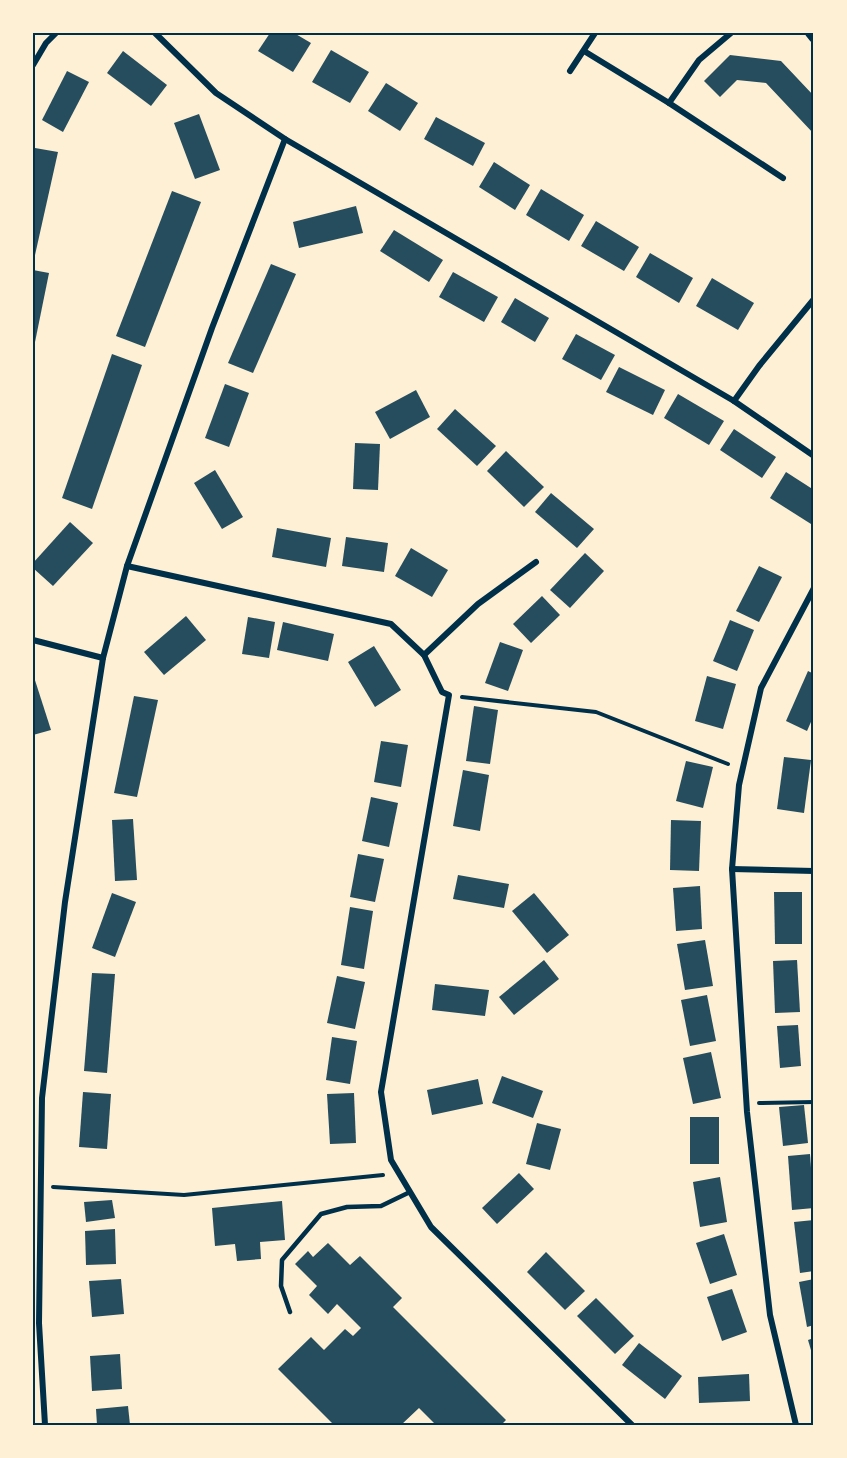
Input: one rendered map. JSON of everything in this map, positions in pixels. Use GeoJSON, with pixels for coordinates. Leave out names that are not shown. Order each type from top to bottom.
{"type":"FeatureCollection","features":[{"type":"Feature","properties":{"kind":"street"},"geometry":{"type":"LineString","coordinates":[[33,65],[46,43],[56,33]]}},
{"type":"Feature","properties":{"kind":"street"},"geometry":{"type":"LineString","coordinates":[[156,33],[216,93],[285,140],[734,401],[814,456]]}},
{"type":"Feature","properties":{"kind":"street"},"geometry":{"type":"LineString","coordinates":[[570,71],[595,33]]}},
{"type":"Feature","properties":{"kind":"street"},"geometry":{"type":"LineString","coordinates":[[669,103],[699,60],[731,33]]}},
{"type":"Feature","properties":{"kind":"street"},"geometry":{"type":"LineString","coordinates":[[810,33],[814,38]]}},
{"type":"Feature","properties":{"kind":"street"},"geometry":{"type":"LineString","coordinates":[[584,51],[669,103],[783,178]]}},
{"type":"Feature","properties":{"kind":"street"},"geometry":{"type":"LineString","coordinates":[[45,1425],[39,1323],[42,1098],[65,902],[103,658],[127,566],[212,328],[285,140]]}},
{"type":"Feature","properties":{"kind":"street"},"geometry":{"type":"LineString","coordinates":[[734,401],[759,366],[814,300]]}},
{"type":"Feature","properties":{"kind":"street"},"geometry":{"type":"LineString","coordinates":[[424,655],[478,604],[536,562]]}},
{"type":"Feature","properties":{"kind":"street"},"geometry":{"type":"LineString","coordinates":[[127,566],[391,624],[424,655],[442,692],[449,695],[381,1092],[391,1160],[431,1227],[633,1425]]}},
{"type":"Feature","properties":{"kind":"street"},"geometry":{"type":"LineString","coordinates":[[796,1425],[770,1315],[746,1103],[732,869],[739,785],[761,688],[814,588]]}},
{"type":"Feature","properties":{"kind":"street"},"geometry":{"type":"LineString","coordinates":[[33,640],[103,658]]}},
{"type":"Feature","properties":{"kind":"street"},"geometry":{"type":"LineString","coordinates":[[732,869],[814,871]]}},
{"type":"Feature","properties":{"kind":"lane"},"geometry":{"type":"LineString","coordinates":[[290,1312],[281,1286],[282,1260],[321,1215],[347,1207],[381,1206],[410,1192]]}},
{"type":"Feature","properties":{"kind":"path"},"geometry":{"type":"LineString","coordinates":[[449,695],[596,712],[742,770]]}},
{"type":"Feature","properties":{"kind":"path"},"geometry":{"type":"LineString","coordinates":[[746,1103],[814,1102]]}},
{"type":"Feature","properties":{"kind":"path"},"geometry":{"type":"LineString","coordinates":[[40,1186],[184,1195],[399,1173]]}},
{"type":"Feature","properties":{"kind":"building"},"geometry":{"type":"Polygon","coordinates":[[[270,33],[294,33],[311,43],[293,72],[258,51],[270,33]]]}},
{"type":"Feature","properties":{"kind":"building"},"geometry":{"type":"Polygon","coordinates":[[[331,50],[369,72],[350,103],[312,82],[331,50]]]}},
{"type":"Feature","properties":{"kind":"building"},"geometry":{"type":"Polygon","coordinates":[[[123,51],[167,85],[151,106],[107,73],[123,51]]]}},
{"type":"Feature","properties":{"kind":"building"},"geometry":{"type":"Polygon","coordinates":[[[730,55],[781,61],[814,96],[814,134],[766,83],[737,80],[720,97],[704,81],[730,55]]]}},
{"type":"Feature","properties":{"kind":"building"},"geometry":{"type":"Polygon","coordinates":[[[67,71],[89,82],[63,132],[42,120],[67,71]]]}},
{"type":"Feature","properties":{"kind":"building"},"geometry":{"type":"Polygon","coordinates":[[[386,83],[418,103],[400,131],[368,111],[386,83]]]}},
{"type":"Feature","properties":{"kind":"building"},"geometry":{"type":"Polygon","coordinates":[[[199,114],[220,170],[195,179],[174,123],[199,114]]]}},
{"type":"Feature","properties":{"kind":"building"},"geometry":{"type":"Polygon","coordinates":[[[436,117],[485,143],[473,166],[424,139],[436,117]]]}},
{"type":"Feature","properties":{"kind":"building"},"geometry":{"type":"Polygon","coordinates":[[[35,148],[58,152],[35,255],[33,255],[33,158],[35,148]]]}},
{"type":"Feature","properties":{"kind":"building"},"geometry":{"type":"Polygon","coordinates":[[[494,162],[530,185],[515,210],[479,187],[494,162]]]}},
{"type":"Feature","properties":{"kind":"building"},"geometry":{"type":"Polygon","coordinates":[[[541,189],[584,215],[569,241],[526,215],[541,189]]]}},
{"type":"Feature","properties":{"kind":"building"},"geometry":{"type":"Polygon","coordinates":[[[172,191],[201,202],[145,347],[116,336],[172,191]]]}},
{"type":"Feature","properties":{"kind":"building"},"geometry":{"type":"Polygon","coordinates":[[[356,206],[363,233],[299,248],[293,222],[356,206]]]}},
{"type":"Feature","properties":{"kind":"building"},"geometry":{"type":"Polygon","coordinates":[[[596,221],[639,247],[624,271],[581,246],[596,221]]]}},
{"type":"Feature","properties":{"kind":"building"},"geometry":{"type":"Polygon","coordinates":[[[394,230],[443,260],[429,282],[380,251],[394,230]]]}},
{"type":"Feature","properties":{"kind":"building"},"geometry":{"type":"Polygon","coordinates":[[[650,253],[693,278],[679,303],[636,277],[650,253]]]}},
{"type":"Feature","properties":{"kind":"building"},"geometry":{"type":"Polygon","coordinates":[[[271,264],[296,274],[253,373],[228,363],[271,264]]]}},
{"type":"Feature","properties":{"kind":"building"},"geometry":{"type":"Polygon","coordinates":[[[33,270],[49,273],[34,347],[33,347],[33,270]]]}},
{"type":"Feature","properties":{"kind":"building"},"geometry":{"type":"Polygon","coordinates":[[[453,272],[498,297],[484,322],[439,297],[453,272]]]}},
{"type":"Feature","properties":{"kind":"building"},"geometry":{"type":"Polygon","coordinates":[[[712,278],[754,303],[738,330],[696,306],[712,278]]]}},
{"type":"Feature","properties":{"kind":"building"},"geometry":{"type":"Polygon","coordinates":[[[515,298],[549,318],[535,342],[501,322],[515,298]]]}},
{"type":"Feature","properties":{"kind":"building"},"geometry":{"type":"Polygon","coordinates":[[[576,334],[615,355],[601,380],[562,359],[576,334]]]}},
{"type":"Feature","properties":{"kind":"building"},"geometry":{"type":"Polygon","coordinates":[[[112,354],[142,365],[92,509],[62,498],[112,354]]]}},
{"type":"Feature","properties":{"kind":"building"},"geometry":{"type":"Polygon","coordinates":[[[619,367],[665,390],[653,415],[606,392],[619,367]]]}},
{"type":"Feature","properties":{"kind":"building"},"geometry":{"type":"Polygon","coordinates":[[[225,384],[249,393],[229,447],[205,438],[225,384]]]}},
{"type":"Feature","properties":{"kind":"building"},"geometry":{"type":"Polygon","coordinates":[[[416,390],[430,417],[390,439],[375,412],[416,390]]]}},
{"type":"Feature","properties":{"kind":"building"},"geometry":{"type":"Polygon","coordinates":[[[678,394],[724,421],[709,445],[664,418],[678,394]]]}},
{"type":"Feature","properties":{"kind":"building"},"geometry":{"type":"Polygon","coordinates":[[[455,409],[496,446],[477,466],[437,429],[455,409]]]}},
{"type":"Feature","properties":{"kind":"building"},"geometry":{"type":"Polygon","coordinates":[[[734,429],[776,457],[762,478],[720,450],[734,429]]]}},
{"type":"Feature","properties":{"kind":"building"},"geometry":{"type":"Polygon","coordinates":[[[355,443],[380,444],[378,490],[353,489],[355,443]]]}},
{"type":"Feature","properties":{"kind":"building"},"geometry":{"type":"Polygon","coordinates":[[[506,451],[544,487],[524,507],[487,471],[506,451]]]}},
{"type":"Feature","properties":{"kind":"building"},"geometry":{"type":"Polygon","coordinates":[[[215,470],[243,517],[222,529],[194,483],[215,470]]]}},
{"type":"Feature","properties":{"kind":"building"},"geometry":{"type":"Polygon","coordinates":[[[786,472],[814,490],[814,518],[811,524],[770,498],[786,472]]]}},
{"type":"Feature","properties":{"kind":"building"},"geometry":{"type":"Polygon","coordinates":[[[551,493],[594,529],[577,548],[535,512],[551,493]]]}},
{"type":"Feature","properties":{"kind":"building"},"geometry":{"type":"Polygon","coordinates":[[[70,522],[93,543],[53,586],[33,568],[33,563],[70,522]]]}},
{"type":"Feature","properties":{"kind":"building"},"geometry":{"type":"Polygon","coordinates":[[[277,528],[331,538],[326,567],[272,557],[277,528]]]}},
{"type":"Feature","properties":{"kind":"building"},"geometry":{"type":"Polygon","coordinates":[[[346,537],[388,543],[384,572],[342,566],[346,537]]]}},
{"type":"Feature","properties":{"kind":"building"},"geometry":{"type":"Polygon","coordinates":[[[411,548],[448,570],[432,597],[395,576],[411,548]]]}},
{"type":"Feature","properties":{"kind":"building"},"geometry":{"type":"Polygon","coordinates":[[[585,553],[604,571],[570,608],[550,590],[585,553]]]}},
{"type":"Feature","properties":{"kind":"building"},"geometry":{"type":"Polygon","coordinates":[[[759,566],[782,577],[759,622],[736,611],[759,566]]]}},
{"type":"Feature","properties":{"kind":"building"},"geometry":{"type":"Polygon","coordinates":[[[542,596],[560,615],[531,643],[513,624],[542,596]]]}},
{"type":"Feature","properties":{"kind":"building"},"geometry":{"type":"Polygon","coordinates":[[[186,616],[206,640],[164,675],[144,652],[186,616]]]}},
{"type":"Feature","properties":{"kind":"building"},"geometry":{"type":"Polygon","coordinates":[[[248,617],[275,622],[269,658],[242,654],[248,617]]]}},
{"type":"Feature","properties":{"kind":"building"},"geometry":{"type":"Polygon","coordinates":[[[730,620],[754,630],[737,671],[713,661],[730,620]]]}},
{"type":"Feature","properties":{"kind":"building"},"geometry":{"type":"Polygon","coordinates":[[[283,622],[334,634],[328,661],[277,650],[283,622]]]}},
{"type":"Feature","properties":{"kind":"building"},"geometry":{"type":"Polygon","coordinates":[[[500,642],[523,650],[508,691],[485,683],[500,642]]]}},
{"type":"Feature","properties":{"kind":"building"},"geometry":{"type":"Polygon","coordinates":[[[374,646],[401,690],[375,707],[348,662],[374,646]]]}},
{"type":"Feature","properties":{"kind":"building"},"geometry":{"type":"Polygon","coordinates":[[[808,671],[814,674],[814,715],[807,731],[786,721],[808,671]]]}},
{"type":"Feature","properties":{"kind":"building"},"geometry":{"type":"Polygon","coordinates":[[[33,674],[51,730],[33,735],[33,674]]]}},
{"type":"Feature","properties":{"kind":"building"},"geometry":{"type":"Polygon","coordinates":[[[707,676],[736,684],[723,729],[695,721],[707,676]]]}},
{"type":"Feature","properties":{"kind":"building"},"geometry":{"type":"Polygon","coordinates":[[[134,696],[158,700],[137,797],[114,793],[134,696]]]}},
{"type":"Feature","properties":{"kind":"building"},"geometry":{"type":"Polygon","coordinates":[[[474,706],[498,710],[490,764],[466,761],[474,706]]]}},
{"type":"Feature","properties":{"kind":"building"},"geometry":{"type":"Polygon","coordinates":[[[381,741],[408,745],[401,787],[374,782],[381,741]]]}},
{"type":"Feature","properties":{"kind":"building"},"geometry":{"type":"Polygon","coordinates":[[[784,757],[811,760],[804,813],[777,809],[784,757]]]}},
{"type":"Feature","properties":{"kind":"building"},"geometry":{"type":"Polygon","coordinates":[[[686,761],[713,767],[703,808],[676,801],[686,761]]]}},
{"type":"Feature","properties":{"kind":"building"},"geometry":{"type":"Polygon","coordinates":[[[463,770],[489,775],[480,831],[453,826],[463,770]]]}},
{"type":"Feature","properties":{"kind":"building"},"geometry":{"type":"Polygon","coordinates":[[[371,797],[398,803],[389,847],[362,841],[371,797]]]}},
{"type":"Feature","properties":{"kind":"building"},"geometry":{"type":"Polygon","coordinates":[[[133,819],[137,880],[115,881],[112,820],[133,819]]]}},
{"type":"Feature","properties":{"kind":"building"},"geometry":{"type":"Polygon","coordinates":[[[671,820],[701,821],[699,871],[670,870],[671,820]]]}},
{"type":"Feature","properties":{"kind":"building"},"geometry":{"type":"Polygon","coordinates":[[[358,854],[384,859],[375,902],[350,897],[358,854]]]}},
{"type":"Feature","properties":{"kind":"building"},"geometry":{"type":"Polygon","coordinates":[[[458,875],[509,884],[504,908],[453,899],[458,875]]]}},
{"type":"Feature","properties":{"kind":"building"},"geometry":{"type":"Polygon","coordinates":[[[700,886],[702,929],[676,931],[673,888],[700,886]]]}},
{"type":"Feature","properties":{"kind":"building"},"geometry":{"type":"Polygon","coordinates":[[[774,892],[802,892],[802,944],[775,944],[774,892]]]}},
{"type":"Feature","properties":{"kind":"building"},"geometry":{"type":"Polygon","coordinates":[[[112,893],[136,902],[115,957],[92,948],[112,893]]]}},
{"type":"Feature","properties":{"kind":"building"},"geometry":{"type":"Polygon","coordinates":[[[534,893],[569,935],[547,953],[512,911],[534,893]]]}},
{"type":"Feature","properties":{"kind":"building"},"geometry":{"type":"Polygon","coordinates":[[[350,907],[373,911],[364,969],[341,965],[350,907]]]}},
{"type":"Feature","properties":{"kind":"building"},"geometry":{"type":"Polygon","coordinates":[[[705,940],[713,986],[685,990],[677,944],[705,940]]]}},
{"type":"Feature","properties":{"kind":"building"},"geometry":{"type":"Polygon","coordinates":[[[544,960],[559,979],[514,1015],[499,997],[544,960]]]}},
{"type":"Feature","properties":{"kind":"building"},"geometry":{"type":"Polygon","coordinates":[[[797,960],[800,1012],[775,1013],[773,961],[797,960]]]}},
{"type":"Feature","properties":{"kind":"building"},"geometry":{"type":"Polygon","coordinates":[[[92,973],[115,974],[107,1073],[84,1071],[92,973]]]}},
{"type":"Feature","properties":{"kind":"building"},"geometry":{"type":"Polygon","coordinates":[[[337,976],[365,982],[355,1029],[327,1023],[337,976]]]}},
{"type":"Feature","properties":{"kind":"building"},"geometry":{"type":"Polygon","coordinates":[[[435,984],[489,990],[485,1016],[432,1010],[435,984]]]}},
{"type":"Feature","properties":{"kind":"building"},"geometry":{"type":"Polygon","coordinates":[[[707,995],[716,1041],[690,1046],[681,1000],[707,995]]]}},
{"type":"Feature","properties":{"kind":"building"},"geometry":{"type":"Polygon","coordinates":[[[798,1025],[801,1066],[780,1068],[777,1026],[798,1025]]]}},
{"type":"Feature","properties":{"kind":"building"},"geometry":{"type":"Polygon","coordinates":[[[332,1037],[357,1041],[350,1084],[326,1080],[332,1037]]]}},
{"type":"Feature","properties":{"kind":"building"},"geometry":{"type":"Polygon","coordinates":[[[711,1052],[721,1098],[693,1104],[683,1058],[711,1052]]]}},
{"type":"Feature","properties":{"kind":"building"},"geometry":{"type":"Polygon","coordinates":[[[502,1076],[543,1091],[533,1118],[492,1103],[502,1076]]]}},
{"type":"Feature","properties":{"kind":"building"},"geometry":{"type":"Polygon","coordinates":[[[478,1079],[483,1104],[432,1115],[427,1090],[478,1079]]]}},
{"type":"Feature","properties":{"kind":"building"},"geometry":{"type":"Polygon","coordinates":[[[83,1092],[111,1094],[107,1149],[79,1147],[83,1092]]]}},
{"type":"Feature","properties":{"kind":"building"},"geometry":{"type":"Polygon","coordinates":[[[354,1093],[356,1143],[330,1144],[327,1094],[354,1093]]]}},
{"type":"Feature","properties":{"kind":"building"},"geometry":{"type":"Polygon","coordinates":[[[804,1105],[808,1143],[783,1146],[779,1107],[804,1105]]]}},
{"type":"Feature","properties":{"kind":"building"},"geometry":{"type":"Polygon","coordinates":[[[690,1117],[719,1117],[719,1164],[690,1164],[690,1117]]]}},
{"type":"Feature","properties":{"kind":"building"},"geometry":{"type":"Polygon","coordinates":[[[537,1123],[561,1129],[550,1170],[526,1164],[537,1123]]]}},
{"type":"Feature","properties":{"kind":"building"},"geometry":{"type":"Polygon","coordinates":[[[810,1154],[814,1208],[792,1210],[788,1156],[810,1154]]]}},
{"type":"Feature","properties":{"kind":"building"},"geometry":{"type":"Polygon","coordinates":[[[519,1173],[534,1189],[497,1224],[482,1208],[519,1173]]]}},
{"type":"Feature","properties":{"kind":"building"},"geometry":{"type":"Polygon","coordinates":[[[720,1177],[727,1222],[700,1227],[693,1182],[720,1177]]]}},
{"type":"Feature","properties":{"kind":"building"},"geometry":{"type":"Polygon","coordinates":[[[112,1200],[115,1218],[86,1222],[84,1202],[112,1200]]]}},
{"type":"Feature","properties":{"kind":"building"},"geometry":{"type":"Polygon","coordinates":[[[282,1201],[285,1240],[260,1242],[261,1259],[237,1261],[235,1244],[215,1246],[212,1208],[282,1201]]]}},
{"type":"Feature","properties":{"kind":"building"},"geometry":{"type":"Polygon","coordinates":[[[814,1220],[814,1271],[800,1273],[794,1222],[814,1220]]]}},
{"type":"Feature","properties":{"kind":"building"},"geometry":{"type":"Polygon","coordinates":[[[115,1229],[116,1264],[86,1265],[85,1231],[115,1229]]]}},
{"type":"Feature","properties":{"kind":"building"},"geometry":{"type":"Polygon","coordinates":[[[724,1234],[737,1275],[710,1284],[696,1243],[724,1234]]]}},
{"type":"Feature","properties":{"kind":"building"},"geometry":{"type":"Polygon","coordinates":[[[328,1243],[350,1265],[360,1256],[402,1298],[393,1307],[506,1420],[501,1425],[436,1425],[419,1408],[401,1425],[334,1425],[278,1369],[311,1337],[324,1350],[345,1329],[353,1336],[361,1328],[337,1304],[328,1314],[309,1295],[317,1286],[295,1264],[308,1251],[313,1257],[328,1243]]]}},
{"type":"Feature","properties":{"kind":"building"},"geometry":{"type":"Polygon","coordinates":[[[546,1252],[585,1291],[565,1310],[527,1272],[546,1252]]]}},
{"type":"Feature","properties":{"kind":"building"},"geometry":{"type":"Polygon","coordinates":[[[121,1279],[124,1314],[92,1317],[89,1281],[121,1279]]]}},
{"type":"Feature","properties":{"kind":"building"},"geometry":{"type":"Polygon","coordinates":[[[814,1279],[814,1325],[807,1327],[799,1282],[814,1279]]]}},
{"type":"Feature","properties":{"kind":"building"},"geometry":{"type":"Polygon","coordinates":[[[732,1289],[747,1332],[722,1341],[707,1297],[732,1289]]]}},
{"type":"Feature","properties":{"kind":"building"},"geometry":{"type":"Polygon","coordinates":[[[596,1298],[634,1336],[615,1354],[577,1316],[596,1298]]]}},
{"type":"Feature","properties":{"kind":"building"},"geometry":{"type":"Polygon","coordinates":[[[814,1338],[814,1357],[813,1357],[808,1340],[814,1338]]]}},
{"type":"Feature","properties":{"kind":"building"},"geometry":{"type":"Polygon","coordinates":[[[639,1343],[682,1376],[665,1399],[622,1365],[639,1343]]]}},
{"type":"Feature","properties":{"kind":"building"},"geometry":{"type":"Polygon","coordinates":[[[120,1354],[122,1389],[92,1391],[90,1356],[120,1354]]]}},
{"type":"Feature","properties":{"kind":"building"},"geometry":{"type":"Polygon","coordinates":[[[749,1374],[750,1401],[699,1403],[698,1377],[749,1374]]]}},
{"type":"Feature","properties":{"kind":"building"},"geometry":{"type":"Polygon","coordinates":[[[128,1406],[130,1425],[97,1425],[96,1409],[128,1406]]]}}]}
